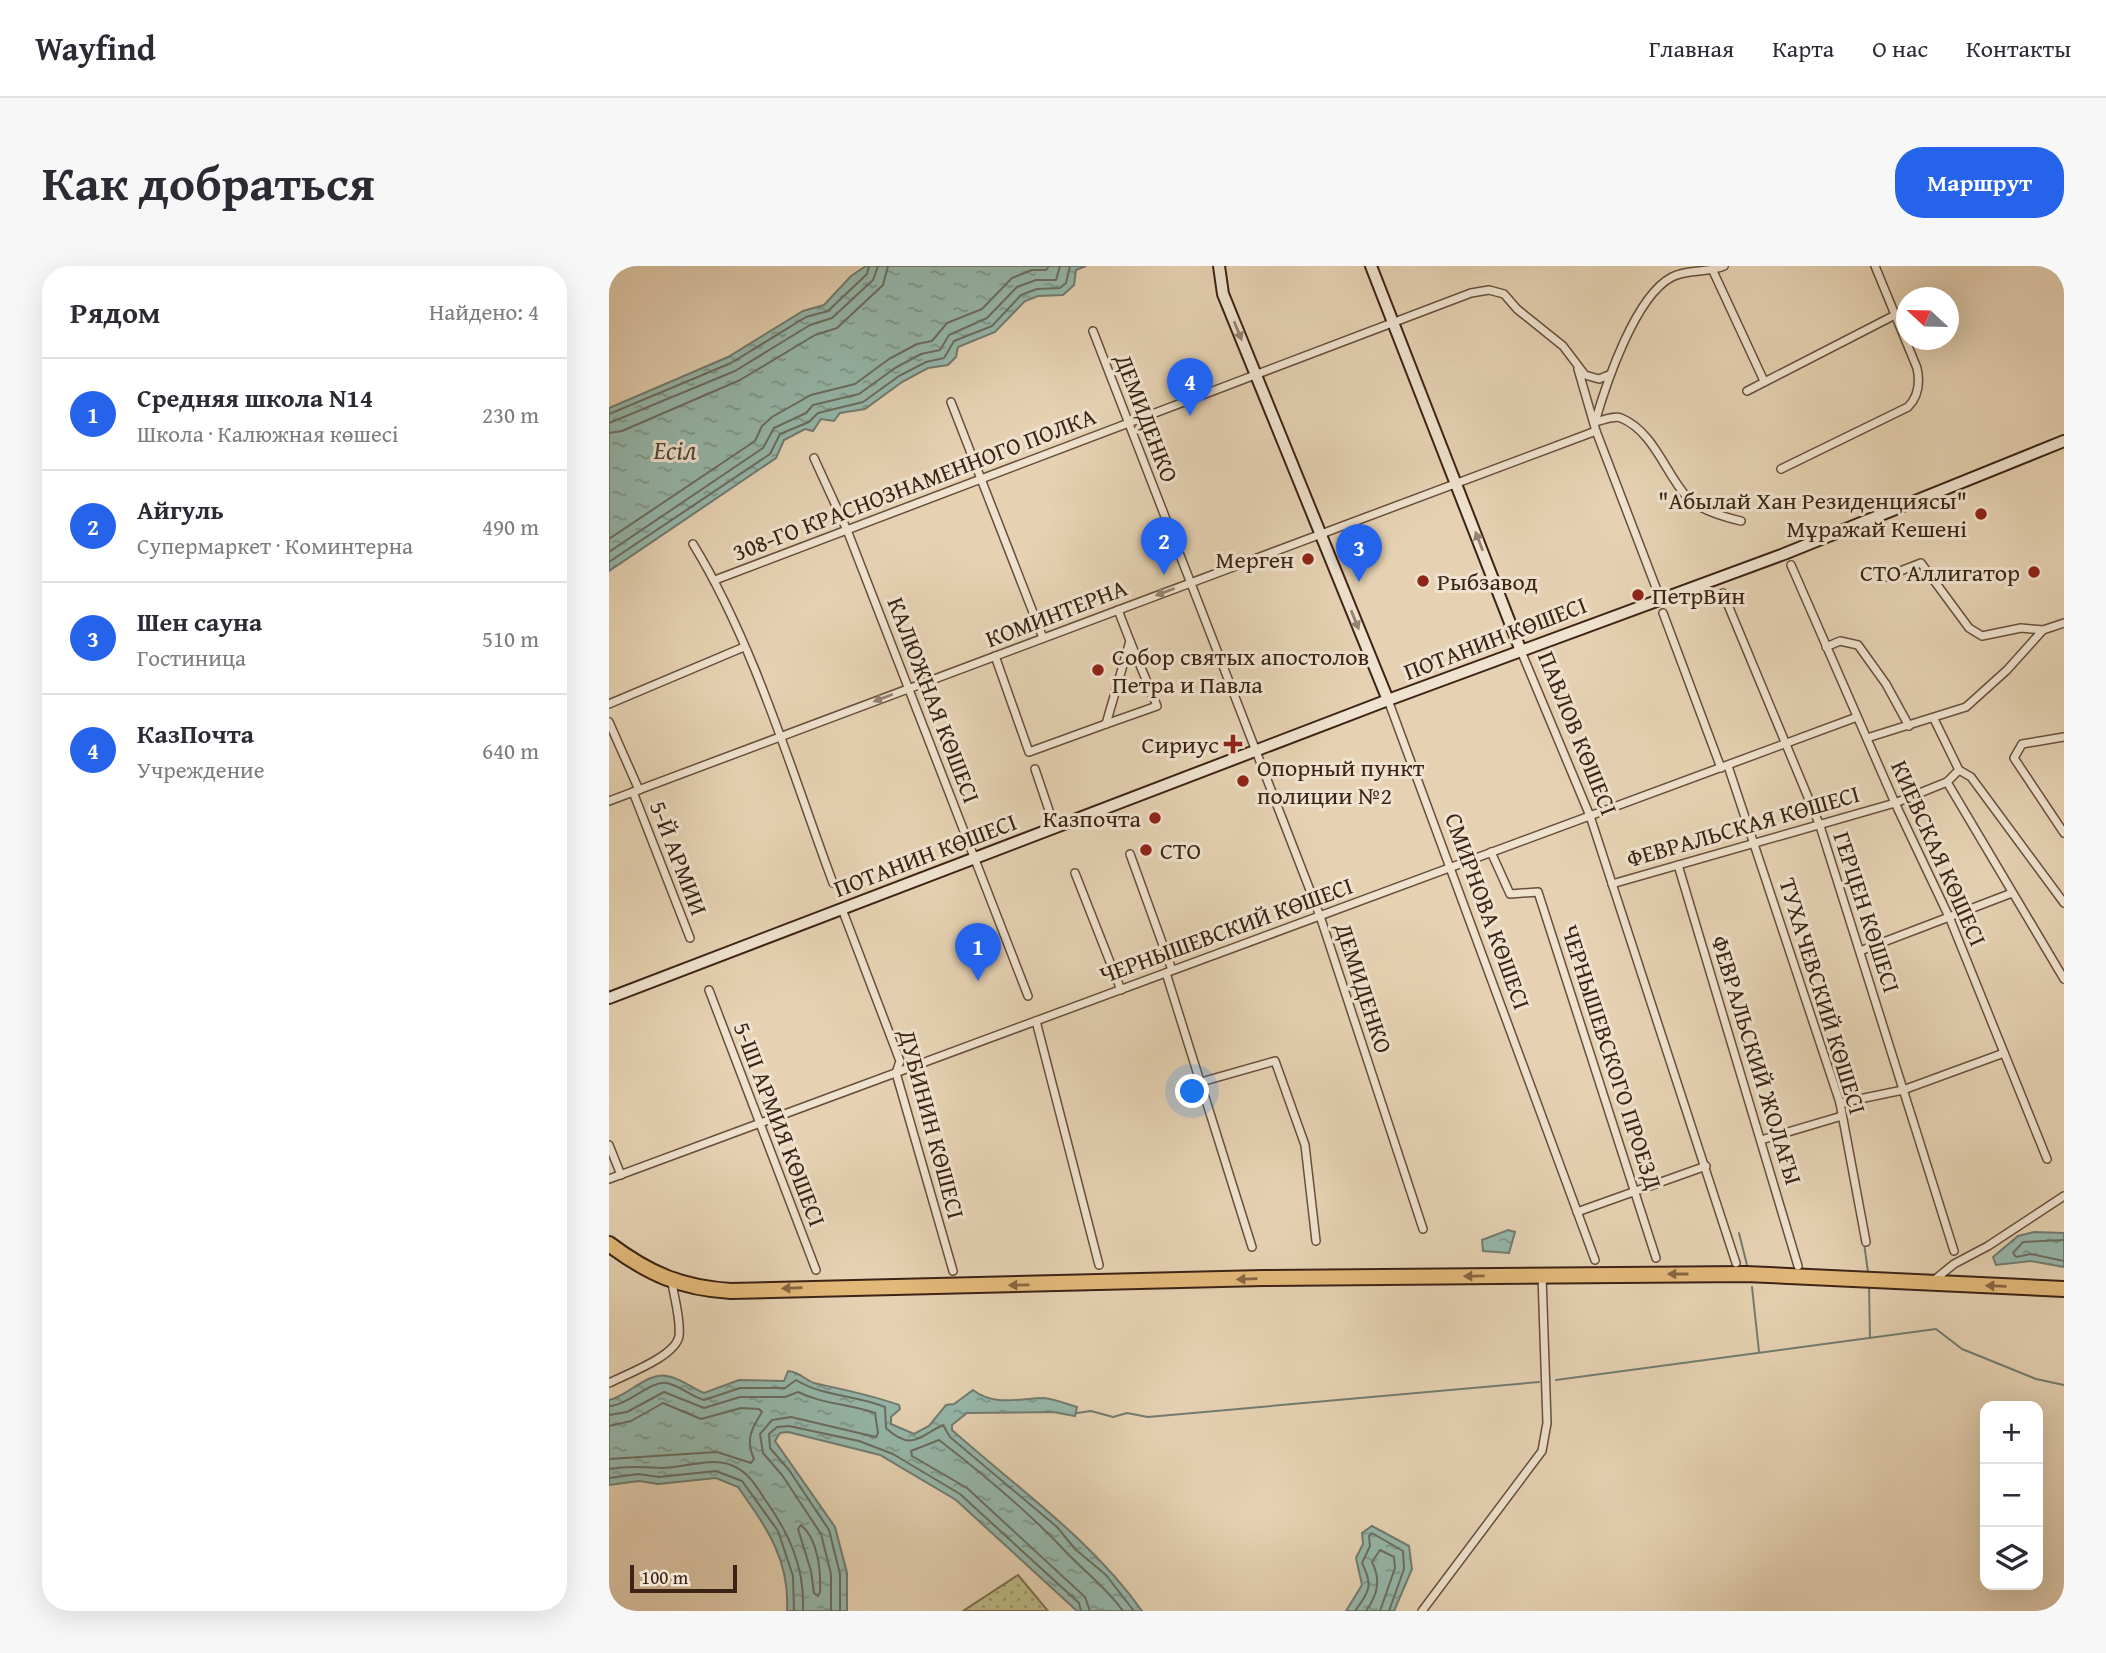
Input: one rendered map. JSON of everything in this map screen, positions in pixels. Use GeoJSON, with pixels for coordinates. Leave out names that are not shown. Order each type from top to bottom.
{"type":"FeatureCollection","features":[{"type":"Feature","properties":{"kind":"highway"},"geometry":{"type":"LineString","coordinates":[[609,1244],[634,1262],[672,1282],[687,1287],[731,1291],[1745,1271],[1860,1280],[2064,1289]]}},
{"type":"Feature","properties":{"kind":"main road","name":"СМИРНОВА КӨШЕСІ"},"geometry":{"type":"LineString","coordinates":[[1219,266],[1223,294],[1388,701]]}},
{"type":"Feature","properties":{"kind":"main road","name":"ПАВЛОВ КӨШЕСІ"},"geometry":{"type":"LineString","coordinates":[[1371,266],[1521,651]]}},
{"type":"Feature","properties":{"kind":"main road","name":"ПОТАНИН КӨШЕСІ"},"geometry":{"type":"LineString","coordinates":[[609,998],[2064,442]]}},
{"type":"Feature","properties":{"kind":"street"},"geometry":{"type":"LineString","coordinates":[[1594,422],[1609,376],[1634,322],[1664,283],[1679,274],[1713,271],[1724,266]]}},
{"type":"Feature","properties":{"kind":"street"},"geometry":{"type":"LineString","coordinates":[[1781,469],[1908,407],[1916,394],[1919,377],[1875,266]]}},
{"type":"Feature","properties":{"kind":"street"},"geometry":{"type":"LineString","coordinates":[[1713,271],[1764,381]]}},
{"type":"Feature","properties":{"kind":"street","name":"308-ГО КРАСНОЗНАМЕННОГО ПОЛКА"},"geometry":{"type":"LineString","coordinates":[[715,580],[1480,291],[1504,294],[1517,309],[1563,346],[1577,368]]}},
{"type":"Feature","properties":{"kind":"street"},"geometry":{"type":"LineString","coordinates":[[1747,391],[1895,315]]}},
{"type":"Feature","properties":{"kind":"street","name":"ДЕМИДЕНКО"},"geometry":{"type":"LineString","coordinates":[[1093,331],[1320,916],[1423,1229]]}},
{"type":"Feature","properties":{"kind":"street"},"geometry":{"type":"LineString","coordinates":[[1577,368],[1594,379],[1609,376]]}},
{"type":"Feature","properties":{"kind":"street"},"geometry":{"type":"LineString","coordinates":[[1577,368],[1596,431],[1660,598]]}},
{"type":"Feature","properties":{"kind":"street"},"geometry":{"type":"LineString","coordinates":[[951,402],[1043,638]]}},
{"type":"Feature","properties":{"kind":"street"},"geometry":{"type":"LineString","coordinates":[[1594,422],[1617,417],[1623,419],[1642,433],[1689,499],[1725,518],[1741,521]]}},
{"type":"Feature","properties":{"kind":"street","name":"КОМИНТЕРНА"},"geometry":{"type":"LineString","coordinates":[[609,801],[1596,431]]}},
{"type":"Feature","properties":{"kind":"street","name":"КАЛЮЖНАЯ КӨШЕСІ"},"geometry":{"type":"LineString","coordinates":[[814,458],[848,530],[1028,996]]}},
{"type":"Feature","properties":{"kind":"street"},"geometry":{"type":"LineString","coordinates":[[694,544],[715,580],[744,647],[833,883]]}},
{"type":"Feature","properties":{"kind":"street"},"geometry":{"type":"LineString","coordinates":[[1885,576],[1916,563],[1925,565],[1974,632],[1992,636],[2021,628],[2043,629],[2064,623]]}},
{"type":"Feature","properties":{"kind":"street","name":"КИЕВСКАЯ КӨШЕСІ"},"geometry":{"type":"LineString","coordinates":[[1791,565],[1895,803],[1950,919],[2047,1159]]}},
{"type":"Feature","properties":{"kind":"street","name":"ГЕРЦЕН КӨШЕСІ"},"geometry":{"type":"LineString","coordinates":[[1723,593],[1820,825],[1954,1251]]}},
{"type":"Feature","properties":{"kind":"street"},"geometry":{"type":"LineString","coordinates":[[996,656],[1029,752],[1157,706],[1118,610]]}},
{"type":"Feature","properties":{"kind":"street","name":"ТУХАЧЕВСКИЙ КӨШЕСІ"},"geometry":{"type":"LineString","coordinates":[[1663,613],[1753,843],[1840,1103],[1866,1242]]}},
{"type":"Feature","properties":{"kind":"street"},"geometry":{"type":"LineString","coordinates":[[1867,738],[1966,707],[1980,697],[2043,629]]}},
{"type":"Feature","properties":{"kind":"street"},"geometry":{"type":"LineString","coordinates":[[1106,724],[1130,640]]}},
{"type":"Feature","properties":{"kind":"street"},"geometry":{"type":"LineString","coordinates":[[1826,647],[1840,641],[1858,645],[1886,684],[1909,726]]}},
{"type":"Feature","properties":{"kind":"street"},"geometry":{"type":"LineString","coordinates":[[609,704],[744,647]]}},
{"type":"Feature","properties":{"kind":"street","name":"ПАВЛОВ КӨШЕСІ"},"geometry":{"type":"LineString","coordinates":[[1521,651],[1590,816],[1712,1184],[1745,1271]]}},
{"type":"Feature","properties":{"kind":"street","name":"СМИРНОВА КӨШЕСІ"},"geometry":{"type":"LineString","coordinates":[[1388,701],[1595,1260]]}},
{"type":"Feature","properties":{"kind":"street","name":"ЧЕРНЫШЕВСКИЙ КӨШЕСІ"},"geometry":{"type":"LineString","coordinates":[[609,1179],[1857,717]]}},
{"type":"Feature","properties":{"kind":"street"},"geometry":{"type":"LineString","coordinates":[[1934,719],[1958,770],[1971,777],[2064,903]]}},
{"type":"Feature","properties":{"kind":"street","name":"5-Й АРМИИ"},"geometry":{"type":"LineString","coordinates":[[609,722],[690,938]]}},
{"type":"Feature","properties":{"kind":"street"},"geometry":{"type":"LineString","coordinates":[[2064,737],[2022,744],[2014,758],[2064,833]]}},
{"type":"Feature","properties":{"kind":"street"},"geometry":{"type":"LineString","coordinates":[[1035,769],[1055,828]]}},
{"type":"Feature","properties":{"kind":"street","name":"ФЕВРАЛЬСКАЯ КӨШЕСІ"},"geometry":{"type":"LineString","coordinates":[[1612,884],[1895,803],[1947,782],[1958,770]]}},
{"type":"Feature","properties":{"kind":"street"},"geometry":{"type":"LineString","coordinates":[[1947,782],[2064,978]]}},
{"type":"Feature","properties":{"kind":"street","name":"ЧЕРНЫШЕВСКОГО ПРОЕЗД"},"geometry":{"type":"LineString","coordinates":[[1491,852],[1507,891],[1513,895],[1538,892],[1656,1258]]}},
{"type":"Feature","properties":{"kind":"street"},"geometry":{"type":"LineString","coordinates":[[1130,853],[1252,1247]]}},
{"type":"Feature","properties":{"kind":"street","name":"ФЕВРАЛЬСКИЙ ЖОЛАҒЫ"},"geometry":{"type":"LineString","coordinates":[[1678,864],[1798,1266]]}},
{"type":"Feature","properties":{"kind":"street"},"geometry":{"type":"LineString","coordinates":[[1075,873],[1121,990]]}},
{"type":"Feature","properties":{"kind":"street"},"geometry":{"type":"LineString","coordinates":[[1860,951],[1950,919],[2012,893]]}},
{"type":"Feature","properties":{"kind":"street","name":"ДУБИНИН КӨШЕСІ"},"geometry":{"type":"LineString","coordinates":[[842,909],[900,1061],[896,1073],[953,1271]]}},
{"type":"Feature","properties":{"kind":"street","name":"5-ШІ АРМИЯ КӨШЕСІ"},"geometry":{"type":"LineString","coordinates":[[709,990],[816,1270]]}},
{"type":"Feature","properties":{"kind":"street"},"geometry":{"type":"LineString","coordinates":[[1035,1021],[1099,1265]]}},
{"type":"Feature","properties":{"kind":"street"},"geometry":{"type":"LineString","coordinates":[[1840,1103],[1903,1090],[2004,1053]]}},
{"type":"Feature","properties":{"kind":"street"},"geometry":{"type":"LineString","coordinates":[[1201,1082],[1275,1061],[1305,1145],[1316,1241]]}},
{"type":"Feature","properties":{"kind":"street"},"geometry":{"type":"LineString","coordinates":[[1761,1140],[1842,1116]]}},
{"type":"Feature","properties":{"kind":"street"},"geometry":{"type":"LineString","coordinates":[[609,1145],[621,1175]]}},
{"type":"Feature","properties":{"kind":"street"},"geometry":{"type":"LineString","coordinates":[[1577,1212],[1706,1166]]}},
{"type":"Feature","properties":{"kind":"street"},"geometry":{"type":"LineString","coordinates":[[1929,1283],[1954,1264],[2064,1196]]}},
{"type":"Feature","properties":{"kind":"street"},"geometry":{"type":"LineString","coordinates":[[1422,1611],[1542,1451],[1547,1423],[1542,1275]]}},
{"type":"Feature","properties":{"kind":"street"},"geometry":{"type":"LineString","coordinates":[[609,1383],[668,1352],[677,1344],[679,1328],[672,1282]]}},
{"type":"Feature","properties":{"kind":"shaded area"},"geometry":{"type":"Polygon","coordinates":[[[1018,1575],[1048,1611],[963,1611],[1018,1575]]]}},
{"type":"Feature","properties":{"kind":"water","name":"Есіл"},"geometry":{"type":"Polygon","coordinates":[[[866,266],[1086,266],[1076,270],[1074,285],[1063,295],[1038,296],[1025,301],[995,332],[958,347],[956,357],[948,365],[928,368],[902,382],[865,409],[840,413],[834,421],[821,419],[813,431],[805,429],[784,440],[776,458],[609,571],[609,408],[728,357],[803,311],[824,305],[851,276],[866,266]]]}},
{"type":"Feature","properties":{"kind":"water"},"geometry":{"type":"Polygon","coordinates":[[[1508,1230],[1515,1232],[1509,1253],[1483,1251],[1482,1240],[1508,1230]]]}},
{"type":"Feature","properties":{"kind":"water"},"geometry":{"type":"Polygon","coordinates":[[[2034,1232],[2064,1233],[2064,1267],[2031,1261],[1996,1265],[1993,1257],[2018,1236],[2034,1232]]]}},
{"type":"Feature","properties":{"kind":"water"},"geometry":{"type":"Polygon","coordinates":[[[788,1371],[814,1383],[899,1405],[900,1409],[891,1417],[891,1424],[914,1434],[929,1426],[946,1405],[954,1404],[973,1390],[999,1400],[1044,1398],[1077,1407],[1075,1416],[1053,1412],[967,1413],[952,1425],[952,1430],[1077,1537],[1122,1585],[1142,1611],[1077,1611],[956,1500],[880,1455],[788,1432],[780,1433],[775,1441],[835,1527],[847,1573],[847,1611],[787,1611],[785,1575],[780,1559],[767,1530],[738,1487],[716,1478],[658,1484],[639,1481],[609,1485],[609,1400],[660,1376],[677,1379],[704,1393],[739,1380],[784,1381],[788,1371]]]}},
{"type":"Feature","properties":{"kind":"water"},"geometry":{"type":"Polygon","coordinates":[[[1372,1526],[1409,1546],[1412,1569],[1394,1611],[1346,1611],[1362,1585],[1356,1558],[1363,1544],[1362,1533],[1372,1526]]]}},
{"type":"Feature","properties":{"kind":"waterway"},"geometry":{"type":"LineString","coordinates":[[1739,1233],[1748,1269]]}},
{"type":"Feature","properties":{"kind":"waterway"},"geometry":{"type":"LineString","coordinates":[[1864,1243],[1868,1272]]}},
{"type":"Feature","properties":{"kind":"waterway"},"geometry":{"type":"LineString","coordinates":[[1869,1284],[1870,1338]]}},
{"type":"Feature","properties":{"kind":"waterway"},"geometry":{"type":"LineString","coordinates":[[1752,1287],[1759,1352]]}},
{"type":"Feature","properties":{"kind":"waterway"},"geometry":{"type":"LineString","coordinates":[[1556,1380],[1936,1329],[1962,1349],[2036,1379],[2064,1385]]}},
{"type":"Feature","properties":{"kind":"waterway"},"geometry":{"type":"LineString","coordinates":[[1077,1413],[1091,1411],[1113,1417],[1127,1413],[1148,1417],[1539,1382]]}},
{"type":"Feature","properties":{"kind":"place","name":"КазПочта"},"geometry":{"type":"Point","coordinates":[1190,416]}},
{"type":"Feature","properties":{"kind":"place","name":"\"Абылай Хан Резиденциясы\" Мұражай Кешені"},"geometry":{"type":"Point","coordinates":[1981,514]}},
{"type":"Feature","properties":{"kind":"place","name":"Мерген"},"geometry":{"type":"Point","coordinates":[1308,559]}},
{"type":"Feature","properties":{"kind":"place","name":"СТО Аллигатор"},"geometry":{"type":"Point","coordinates":[2034,572]}},
{"type":"Feature","properties":{"kind":"place","name":"Айгуль"},"geometry":{"type":"Point","coordinates":[1164,575]}},
{"type":"Feature","properties":{"kind":"place","name":"Рыбзавод"},"geometry":{"type":"Point","coordinates":[1423,581]}},
{"type":"Feature","properties":{"kind":"place","name":"Шен сауна"},"geometry":{"type":"Point","coordinates":[1359,582]}},
{"type":"Feature","properties":{"kind":"place","name":"ПетрВин"},"geometry":{"type":"Point","coordinates":[1638,595]}},
{"type":"Feature","properties":{"kind":"place","name":"Собор святых апостолов Петра и Павла"},"geometry":{"type":"Point","coordinates":[1098,670]}},
{"type":"Feature","properties":{"kind":"place","name":"Сириус"},"geometry":{"type":"Point","coordinates":[1233,744]}},
{"type":"Feature","properties":{"kind":"place","name":"Опорный пункт полиции №2"},"geometry":{"type":"Point","coordinates":[1243,781]}},
{"type":"Feature","properties":{"kind":"place","name":"Казпочта"},"geometry":{"type":"Point","coordinates":[1155,818]}},
{"type":"Feature","properties":{"kind":"place","name":"СТО"},"geometry":{"type":"Point","coordinates":[1146,850]}},
{"type":"Feature","properties":{"kind":"place","name":"Средняя школа N14"},"geometry":{"type":"Point","coordinates":[978,981]}}]}
